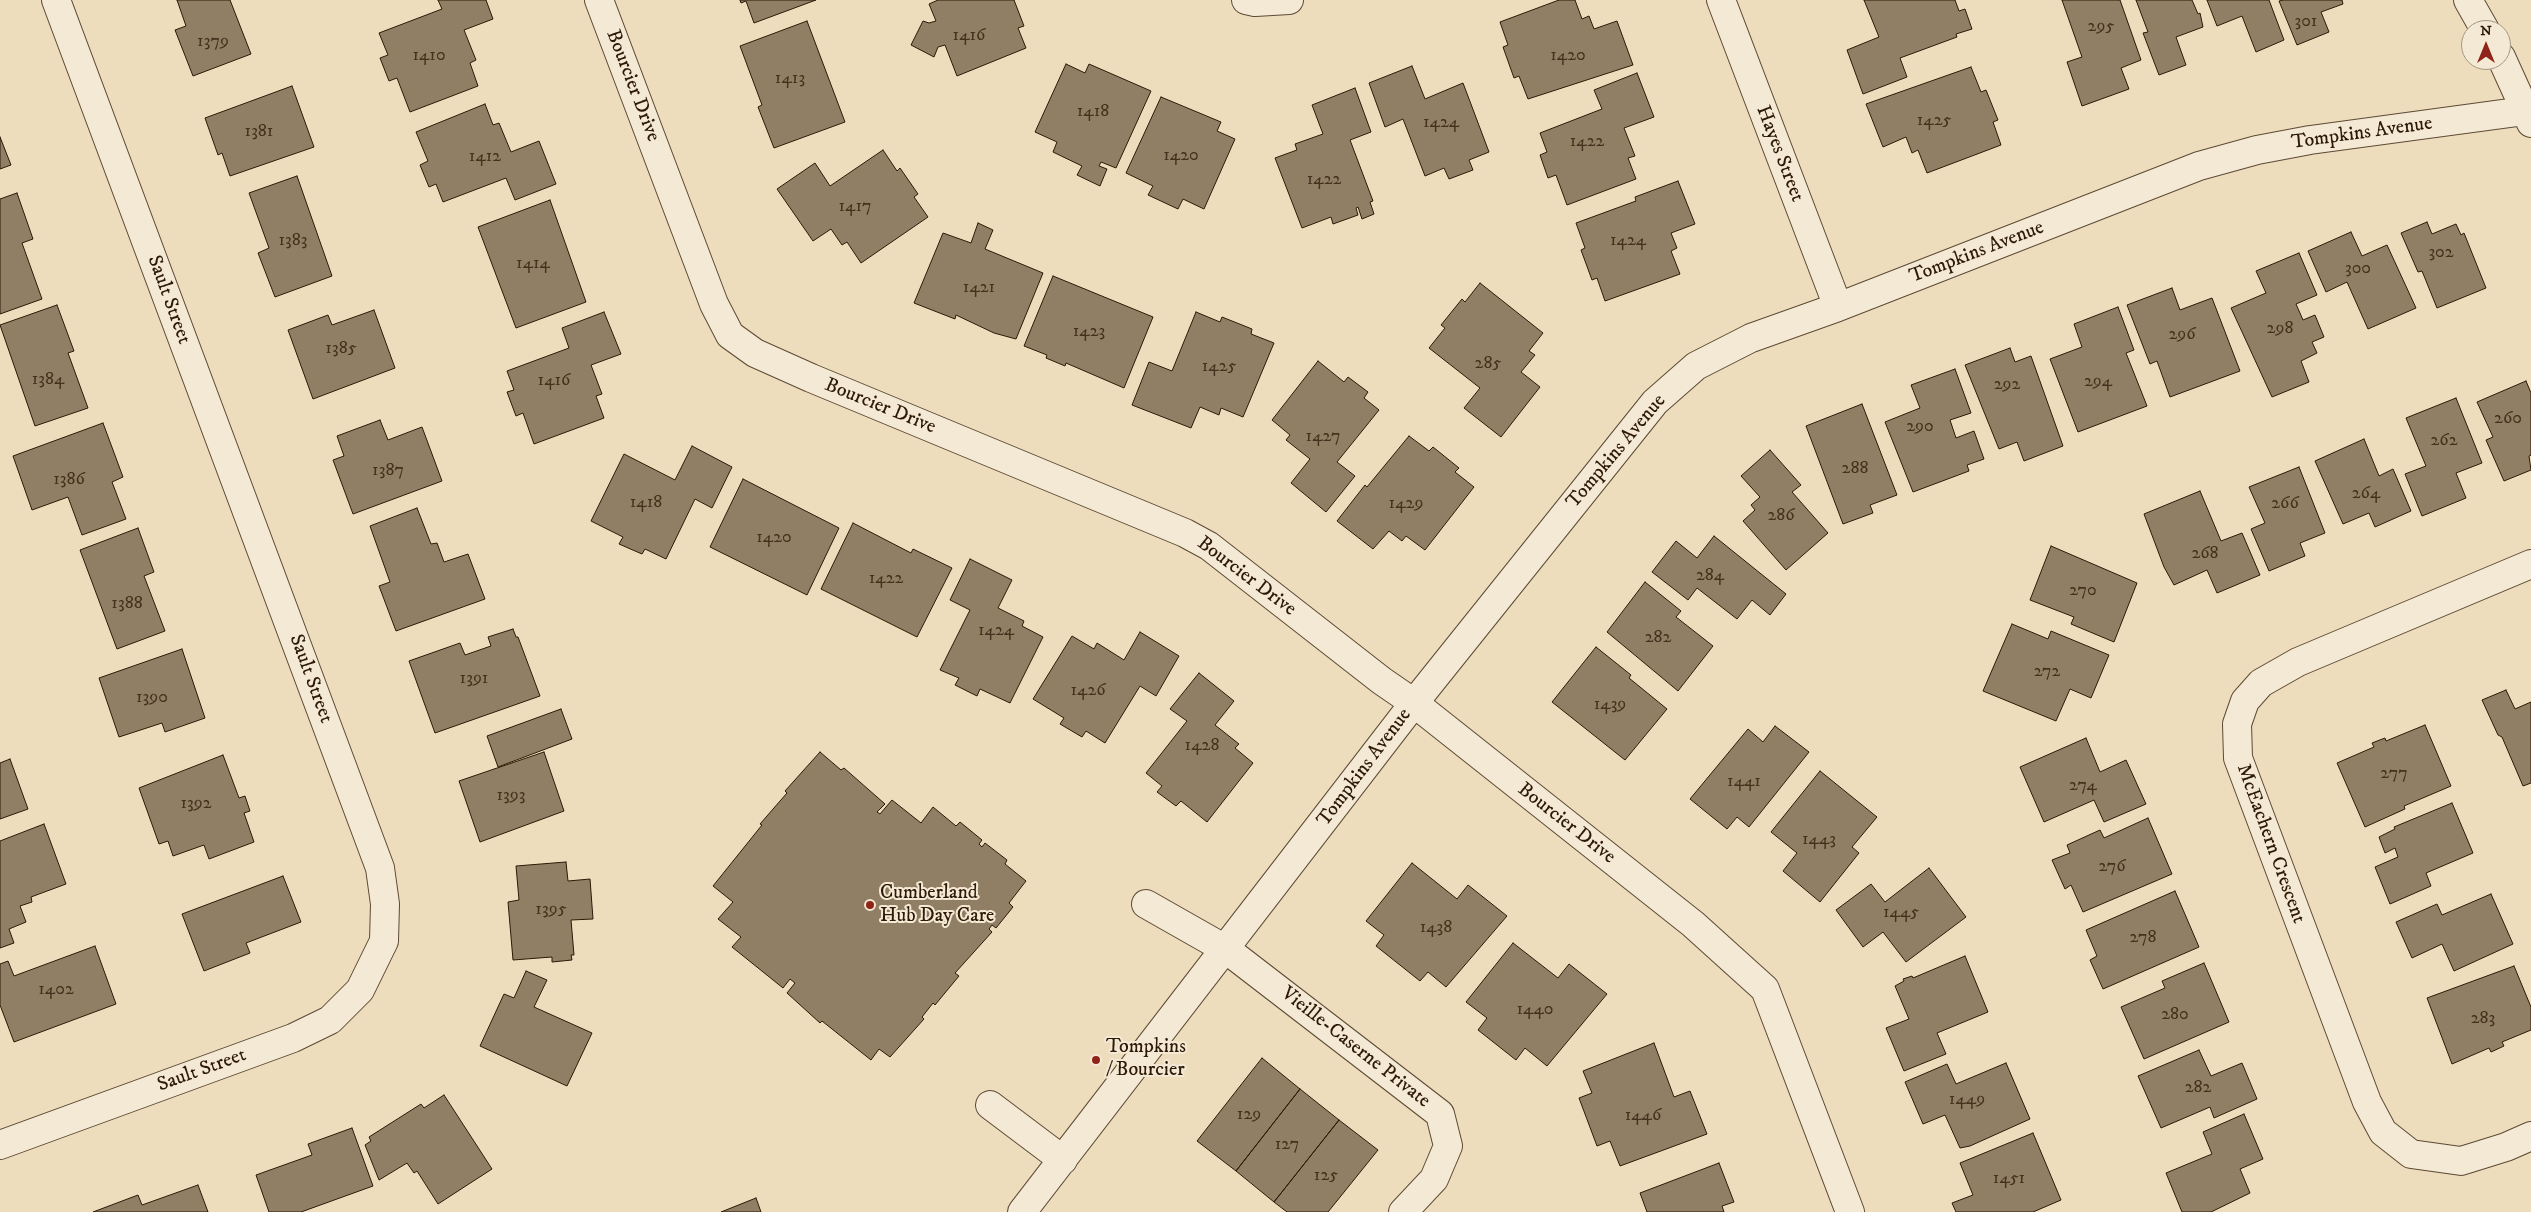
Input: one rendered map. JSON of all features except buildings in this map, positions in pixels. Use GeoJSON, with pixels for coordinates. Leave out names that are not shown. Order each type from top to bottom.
{"type":"FeatureCollection","features":[{"type":"Feature","properties":{"kind":"street","name":"Sault Street"},"geometry":{"type":"LineString","coordinates":[[0,1145],[293,1038],[330,1020],[360,990],[384,941],[385,904],[380,868],[56,0]]}},
{"type":"Feature","properties":{"kind":"street","name":"Bourcier Drive"},"geometry":{"type":"LineString","coordinates":[[600,0],[714,304],[730,335],[755,354],[1185,533],[1209,546],[1414,704],[1693,924],[1765,989],[1850,1212]]}},
{"type":"Feature","properties":{"kind":"street"},"geometry":{"type":"LineString","coordinates":[[1246,0],[1255,2],[1288,0]]}},
{"type":"Feature","properties":{"kind":"street","name":"Hayes Street"},"geometry":{"type":"LineString","coordinates":[[1721,0],[1838,307]]}},
{"type":"Feature","properties":{"kind":"street"},"geometry":{"type":"LineString","coordinates":[[2468,0],[2479,20]]}},
{"type":"Feature","properties":{"kind":"street"},"geometry":{"type":"LineString","coordinates":[[2507,70],[2529,115]]}},
{"type":"Feature","properties":{"kind":"street","name":"Tompkins Avenue"},"geometry":{"type":"LineString","coordinates":[[1022,1212],[1414,704],[1655,402],[1696,366],[1751,338],[1838,307],[2199,166],[2257,150],[2310,140],[2529,115]]}},
{"type":"Feature","properties":{"kind":"street","name":"McEachern Crescent"},"geometry":{"type":"LineString","coordinates":[[2531,564],[2298,662],[2261,683],[2245,701],[2237,724],[2238,758],[2367,1102],[2383,1132],[2411,1154],[2461,1161],[2506,1147],[2531,1136]]}},
{"type":"Feature","properties":{"kind":"street","name":"Vieille-Caserne Private"},"geometry":{"type":"LineString","coordinates":[[1146,904],[1226,950],[1440,1114],[1448,1146],[1434,1179],[1403,1212]]}},
{"type":"Feature","properties":{"kind":"street"},"geometry":{"type":"LineString","coordinates":[[990,1105],[1063,1160]]}},
{"type":"Feature","properties":{"kind":"place","name":"Cumberland Hub Day Care"},"geometry":{"type":"Point","coordinates":[870,905]}},
{"type":"Feature","properties":{"kind":"place","name":"Tompkins / Bourcier"},"geometry":{"type":"Point","coordinates":[1096,1060]}}]}
